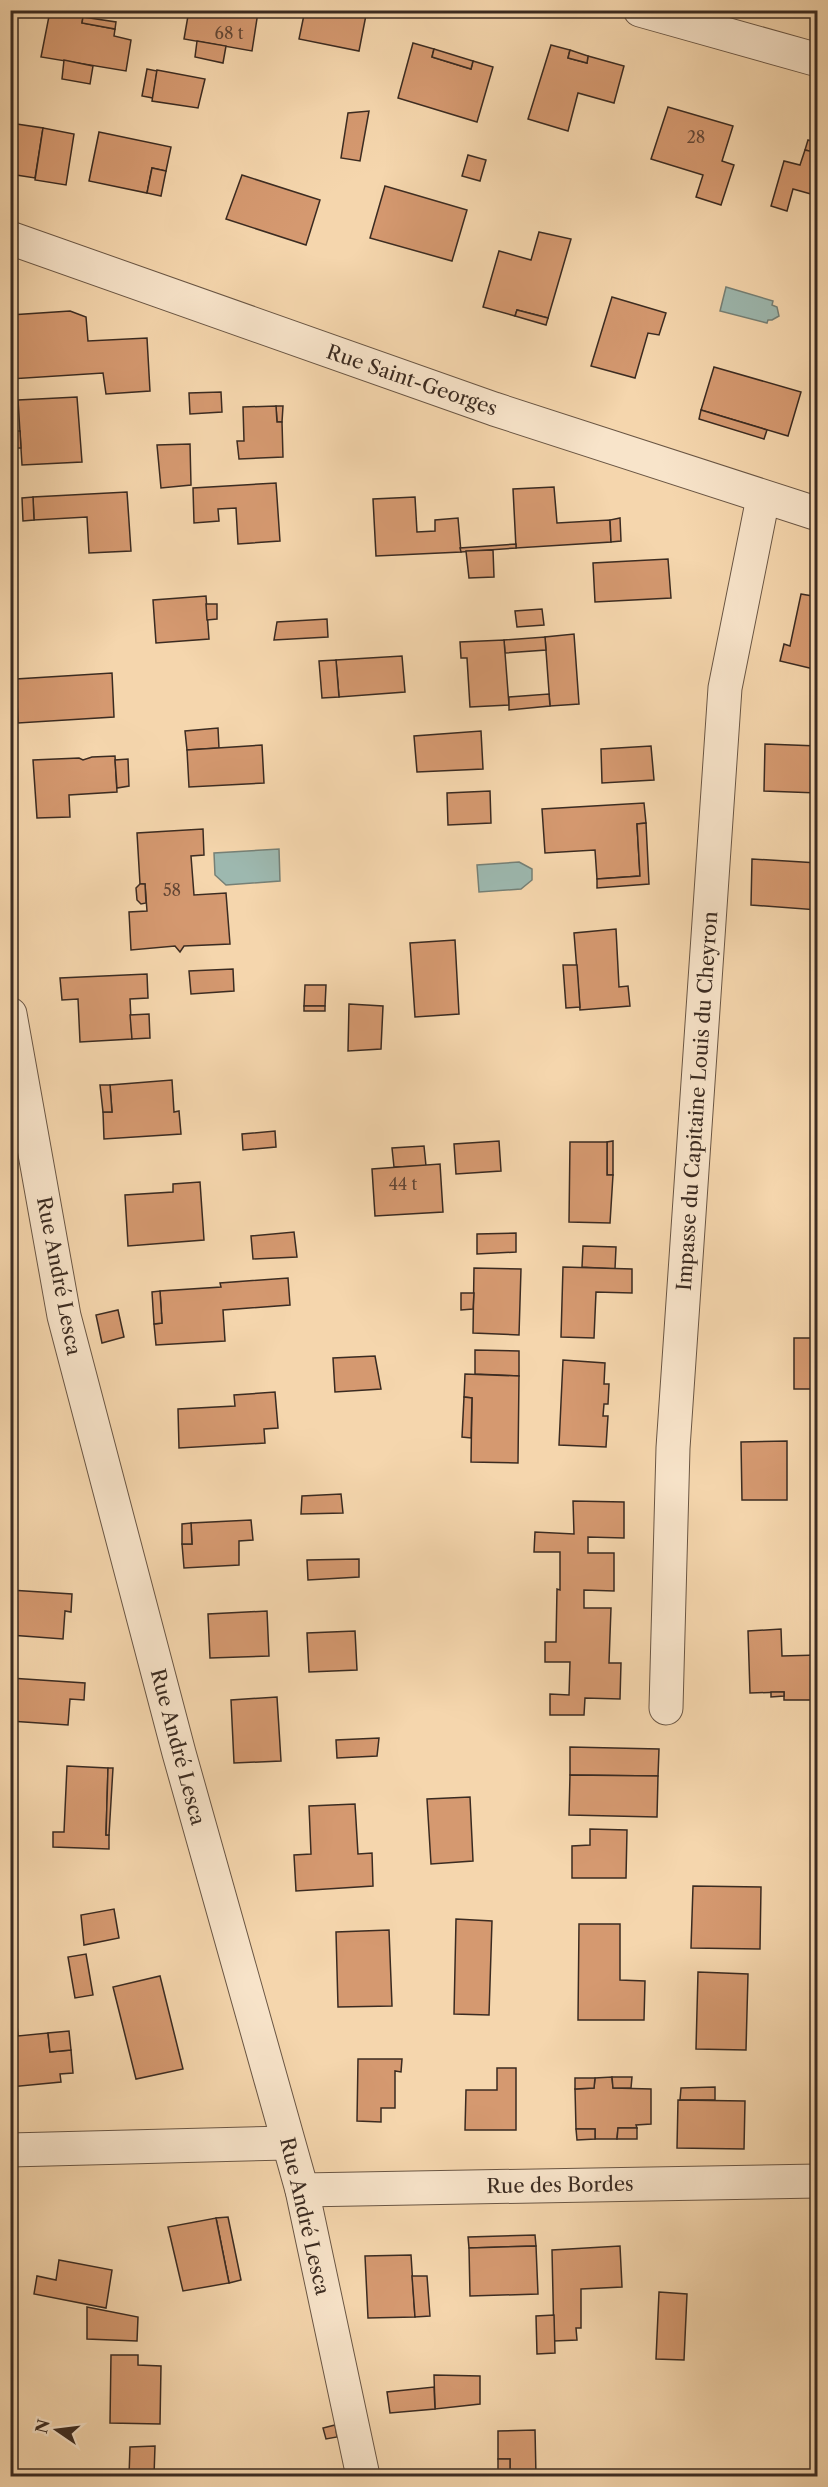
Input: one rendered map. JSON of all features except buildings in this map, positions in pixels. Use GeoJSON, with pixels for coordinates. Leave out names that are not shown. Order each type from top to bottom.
{"type":"FeatureCollection","features":[{"type":"Feature","properties":{"kind":"street"},"geometry":{"type":"LineString","coordinates":[[640,10],[818,60]]}},
{"type":"Feature","properties":{"kind":"street","name":"Rue Saint-Georges"},"geometry":{"type":"LineString","coordinates":[[10,238],[494,410],[818,514]]}},
{"type":"Feature","properties":{"kind":"street","name":"Impasse du Capitaine Louis du Cheyron"},"geometry":{"type":"LineString","coordinates":[[666,1708],[673,1448],[725,688],[764,498]]}},
{"type":"Feature","properties":{"kind":"street","name":"Rue André Lesca"},"geometry":{"type":"LineString","coordinates":[[10,1014],[64,1316],[179,1753],[302,2190],[363,2476]]}},
{"type":"Feature","properties":{"kind":"street"},"geometry":{"type":"LineString","coordinates":[[10,2150],[288,2143]]}},
{"type":"Feature","properties":{"kind":"street","name":"Rue des Bordes"},"geometry":{"type":"LineString","coordinates":[[302,2190],[818,2181]]}},
{"type":"Feature","properties":{"kind":"water"},"geometry":{"type":"Polygon","coordinates":[[[726,287],[773,301],[772,305],[777,307],[779,316],[768,320],[767,323],[720,311],[726,287]]]}},
{"type":"Feature","properties":{"kind":"water"},"geometry":{"type":"Polygon","coordinates":[[[279,849],[280,881],[226,885],[215,875],[214,853],[279,849]]]}},
{"type":"Feature","properties":{"kind":"water"},"geometry":{"type":"Polygon","coordinates":[[[519,862],[532,869],[532,880],[521,889],[479,892],[477,865],[519,862]]]}},
{"type":"Feature","properties":{"kind":"water"},"geometry":{"type":"Polygon","coordinates":[[[11,1784],[16,1787],[16,1830],[11,1829],[11,1784]]]}}]}
